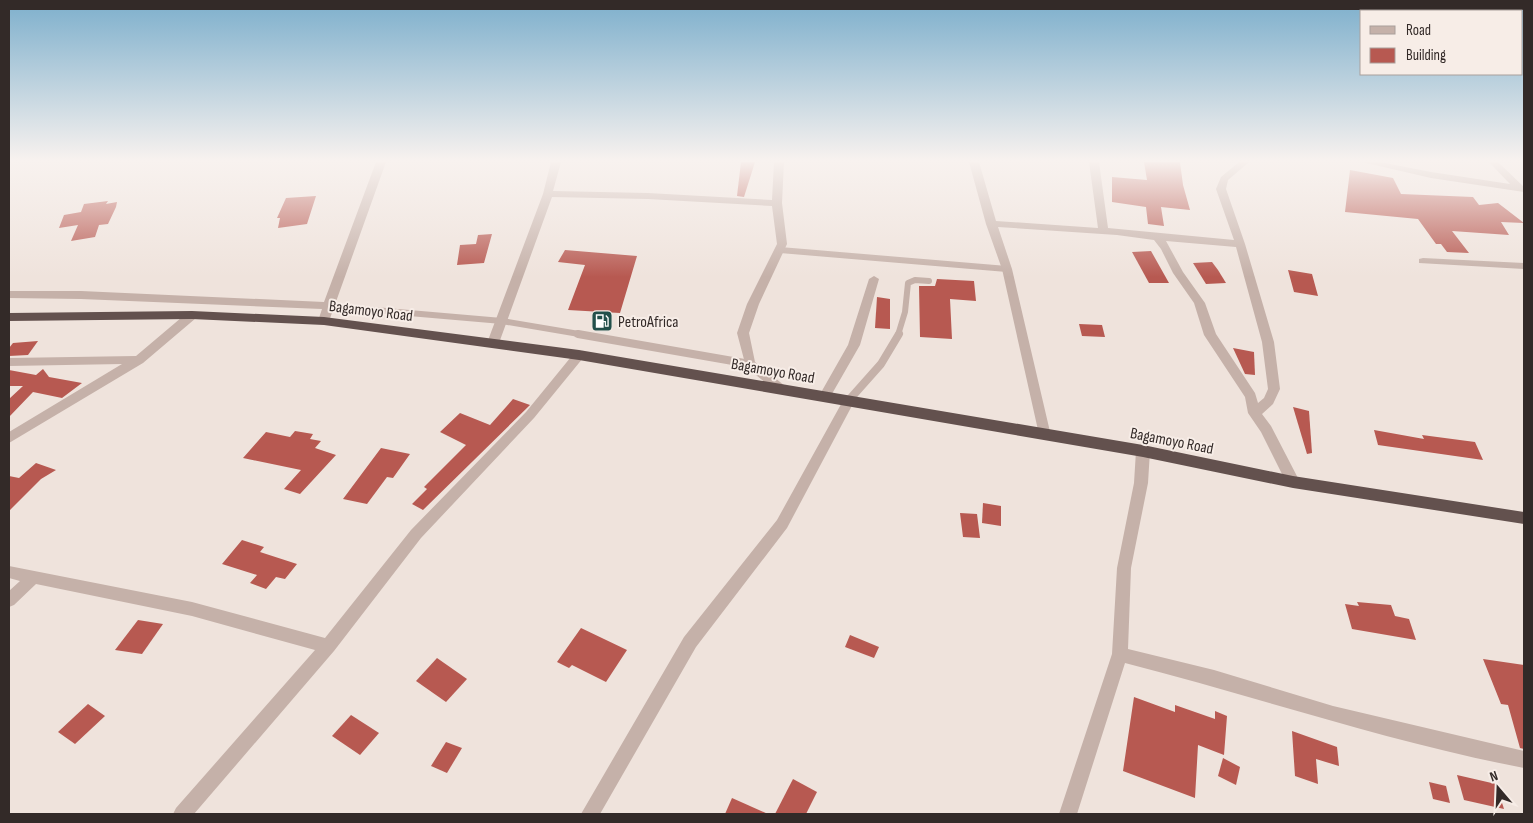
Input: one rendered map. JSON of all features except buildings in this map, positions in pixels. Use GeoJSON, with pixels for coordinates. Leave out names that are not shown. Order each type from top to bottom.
{"type":"FeatureCollection","features":[{"type":"Feature","properties":{"kind":"highway","name":"Bagamoyo Road"},"geometry":{"type":"LineString","coordinates":[[9,317],[192,316],[324,322],[493,343],[579,355],[849,400],[1045,436],[1143,451],[1294,482],[1524,518]]}},
{"type":"Feature","properties":{"kind":"street"},"geometry":{"type":"LineString","coordinates":[[324,322],[328,306],[367,200]]}},
{"type":"Feature","properties":{"kind":"street"},"geometry":{"type":"LineString","coordinates":[[493,343],[546,200]]}},
{"type":"Feature","properties":{"kind":"street"},"geometry":{"type":"LineString","coordinates":[[729,200],[777,203],[782,237],[780,250],[770,266],[743,333],[750,364],[781,389]]}},
{"type":"Feature","properties":{"kind":"street"},"geometry":{"type":"LineString","coordinates":[[985,200],[1007,269],[1045,436]]}},
{"type":"Feature","properties":{"kind":"street"},"geometry":{"type":"LineString","coordinates":[[1100,200],[1104,231]]}},
{"type":"Feature","properties":{"kind":"street"},"geometry":{"type":"LineString","coordinates":[[1225,200],[1240,244],[1268,342],[1274,389],[1269,401],[1254,413]]}},
{"type":"Feature","properties":{"kind":"street"},"geometry":{"type":"LineString","coordinates":[[991,224],[1104,231],[1240,244]]}},
{"type":"Feature","properties":{"kind":"street"},"geometry":{"type":"LineString","coordinates":[[1157,237],[1166,248],[1178,273],[1199,303],[1210,335],[1251,396],[1254,413],[1266,429],[1294,482]]}},
{"type":"Feature","properties":{"kind":"street"},"geometry":{"type":"LineString","coordinates":[[1423,261],[1524,266]]}},
{"type":"Feature","properties":{"kind":"street"},"geometry":{"type":"LineString","coordinates":[[825,396],[854,345],[874,279]]}},
{"type":"Feature","properties":{"kind":"street"},"geometry":{"type":"LineString","coordinates":[[9,295],[80,295],[328,306]]}},
{"type":"Feature","properties":{"kind":"street"},"geometry":{"type":"LineString","coordinates":[[9,438],[139,360],[192,316]]}},
{"type":"Feature","properties":{"kind":"street"},"geometry":{"type":"LineString","coordinates":[[182,814],[328,646],[416,534],[530,415],[579,355]]}},
{"type":"Feature","properties":{"kind":"street"},"geometry":{"type":"LineString","coordinates":[[9,362],[139,360]]}},
{"type":"Feature","properties":{"kind":"street"},"geometry":{"type":"LineString","coordinates":[[590,814],[690,642],[782,524],[849,400]]}},
{"type":"Feature","properties":{"kind":"street"},"geometry":{"type":"LineString","coordinates":[[1068,814],[1120,654],[1124,568],[1141,483],[1143,451]]}},
{"type":"Feature","properties":{"kind":"street"},"geometry":{"type":"LineString","coordinates":[[9,572],[192,609],[328,646]]}},
{"type":"Feature","properties":{"kind":"street"},"geometry":{"type":"LineString","coordinates":[[9,600],[35,576]]}},
{"type":"Feature","properties":{"kind":"street"},"geometry":{"type":"LineString","coordinates":[[1120,654],[1214,678],[1333,714],[1524,760]]}},
{"type":"Feature","properties":{"kind":"lane"},"geometry":{"type":"LineString","coordinates":[[780,250],[1007,269]]}},
{"type":"Feature","properties":{"kind":"lane"},"geometry":{"type":"LineString","coordinates":[[849,400],[870,378],[890,352],[903,322],[908,283],[915,280],[929,281]]}},
{"type":"Feature","properties":{"kind":"lane"},"geometry":{"type":"LineString","coordinates":[[328,306],[502,321],[750,364]]}},
{"type":"Feature","properties":{"kind":"place","name":"PetroAfrica"},"geometry":{"type":"Point","coordinates":[602,321]}}]}
